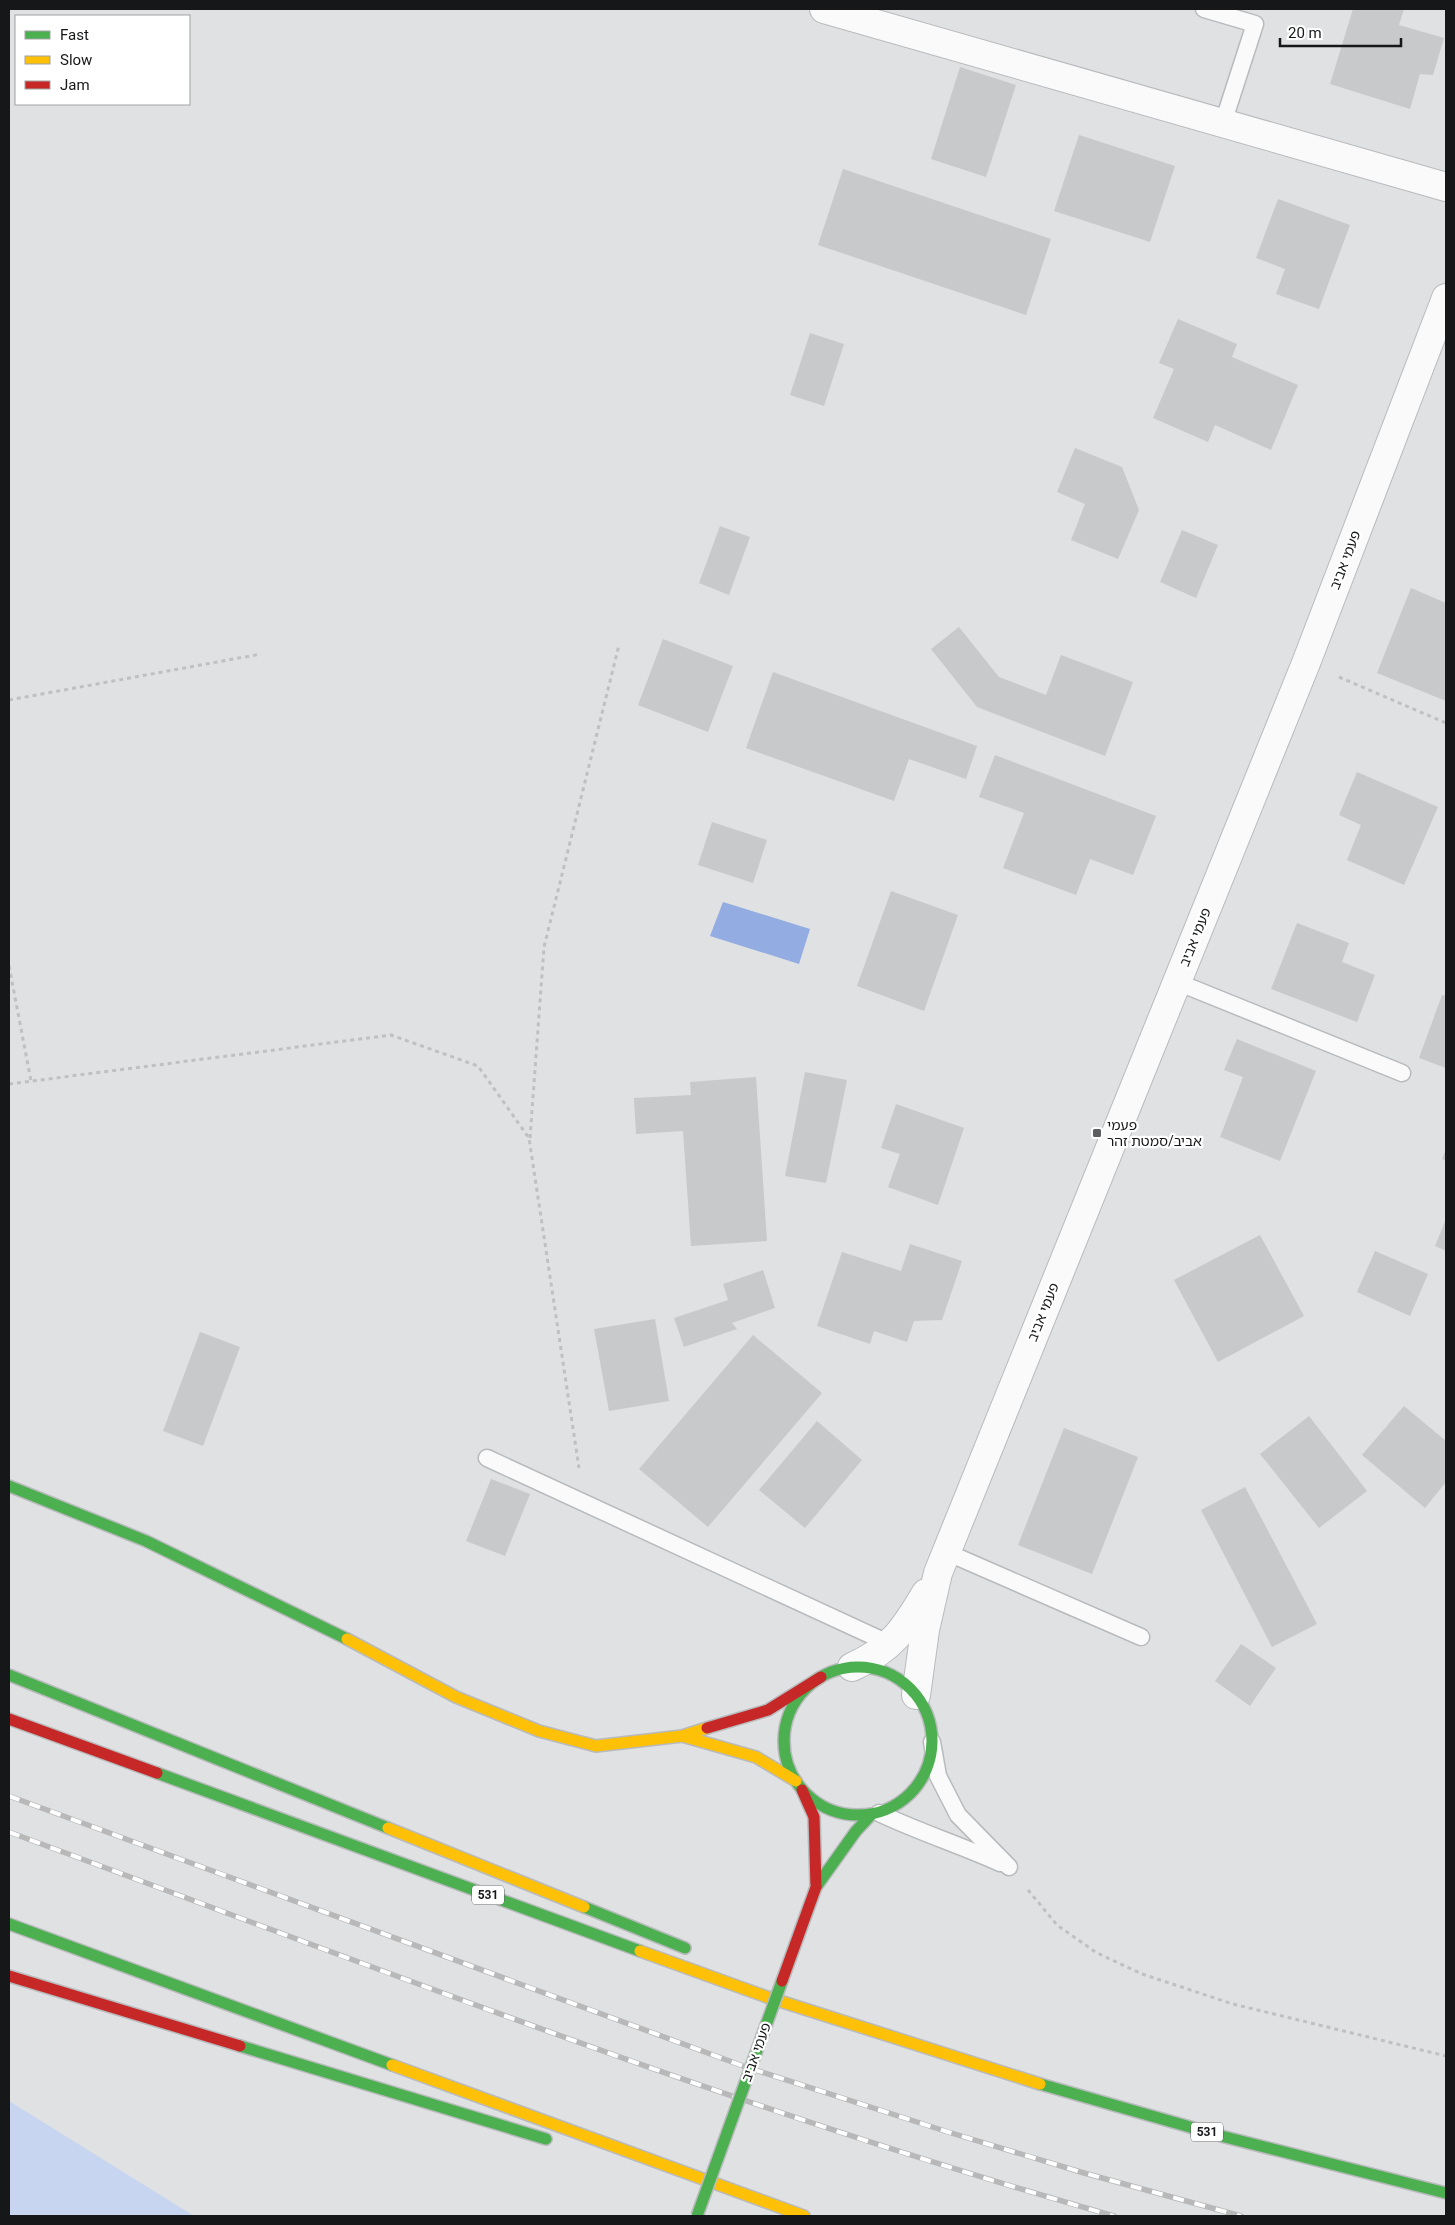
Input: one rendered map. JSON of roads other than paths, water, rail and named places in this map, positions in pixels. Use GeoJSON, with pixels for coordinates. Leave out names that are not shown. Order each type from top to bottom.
{"type":"FeatureCollection","features":[{"type":"Feature","properties":{"kind":"main road"},"geometry":{"type":"LineString","coordinates":[[9,1486],[146,1541],[309,1619],[456,1697],[539,1731],[596,1746],[682,1736],[768,1710],[821,1677],[836,1670],[852,1667],[870,1668],[890,1674],[903,1682],[916,1695],[928,1717],[932,1742],[930,1760],[923,1777],[905,1798],[875,1814],[848,1814],[835,1811],[812,1799],[799,1786],[756,1757],[682,1736]]}},
{"type":"Feature","properties":{"kind":"main road"},"geometry":{"type":"LineString","coordinates":[[9,1675],[692,1951]]}},
{"type":"Feature","properties":{"kind":"main road"},"geometry":{"type":"LineString","coordinates":[[799,1786],[785,1758],[784,1739],[787,1720],[794,1703],[806,1688],[821,1677]]}},
{"type":"Feature","properties":{"kind":"main road","name":"531"},"geometry":{"type":"LineString","coordinates":[[9,1719],[767,1997],[970,2063],[1225,2137],[1446,2193]]}},
{"type":"Feature","properties":{"kind":"main road","name":"פעמי אביב"},"geometry":{"type":"LineString","coordinates":[[799,1786],[814,1817],[816,1887]]}},
{"type":"Feature","properties":{"kind":"main road","name":"פעמי אביב"},"geometry":{"type":"LineString","coordinates":[[697,2216],[816,1887],[856,1831],[875,1814]]}},
{"type":"Feature","properties":{"kind":"main road"},"geometry":{"type":"LineString","coordinates":[[9,1924],[802,2216]]}},
{"type":"Feature","properties":{"kind":"main road"},"geometry":{"type":"LineString","coordinates":[[9,1976],[553,2141]]}},
{"type":"Feature","properties":{"kind":"main road"},"geometry":{"type":"LineString","coordinates":[[766,1981],[794,1992]]}},
{"type":"Feature","properties":{"kind":"main road"},"geometry":{"type":"LineString","coordinates":[[813,2000],[970,2063]]}},
{"type":"Feature","properties":{"kind":"main road"},"geometry":{"type":"LineString","coordinates":[[629,2164],[802,2216]]}},
{"type":"Feature","properties":{"kind":"street"},"geometry":{"type":"LineString","coordinates":[[824,9],[1446,187]]}},
{"type":"Feature","properties":{"kind":"street","name":"פעמי אביב"},"geometry":{"type":"LineString","coordinates":[[852,1667],[875,1657],[890,1644],[911,1618],[942,1562],[1306,663],[1446,298]]}},
{"type":"Feature","properties":{"kind":"street","name":"פעמי אביב"},"geometry":{"type":"LineString","coordinates":[[916,1695],[925,1630],[942,1562]]}},
{"type":"Feature","properties":{"kind":"lane"},"geometry":{"type":"LineString","coordinates":[[1204,9],[1255,24],[1223,123]]}},
{"type":"Feature","properties":{"kind":"lane"},"geometry":{"type":"LineString","coordinates":[[1177,982],[1402,1073]]}},
{"type":"Feature","properties":{"kind":"lane"},"geometry":{"type":"LineString","coordinates":[[487,1458],[890,1644]]}},
{"type":"Feature","properties":{"kind":"lane"},"geometry":{"type":"LineString","coordinates":[[942,1562],[1141,1637]]}},
{"type":"Feature","properties":{"kind":"lane"},"geometry":{"type":"LineString","coordinates":[[875,1814],[951,1841],[1009,1867],[958,1815],[938,1776],[932,1742]]}},
{"type":"Feature","properties":{"kind":"water"},"geometry":{"type":"Polygon","coordinates":[[[723,902],[810,929],[799,964],[710,936],[723,902]]]}},
{"type":"Feature","properties":{"kind":"railway"},"geometry":{"type":"LineString","coordinates":[[9,1796],[743,2066],[948,2132],[1084,2173],[1241,2216]]}},
{"type":"Feature","properties":{"kind":"railway"},"geometry":{"type":"LineString","coordinates":[[9,1832],[420,1985],[696,2084],[974,2175],[1114,2216]]}},
{"type":"Feature","properties":{"kind":"place","name":"פעמי אביב/סמטת זהר"},"geometry":{"type":"Point","coordinates":[1097,1133]}}]}
